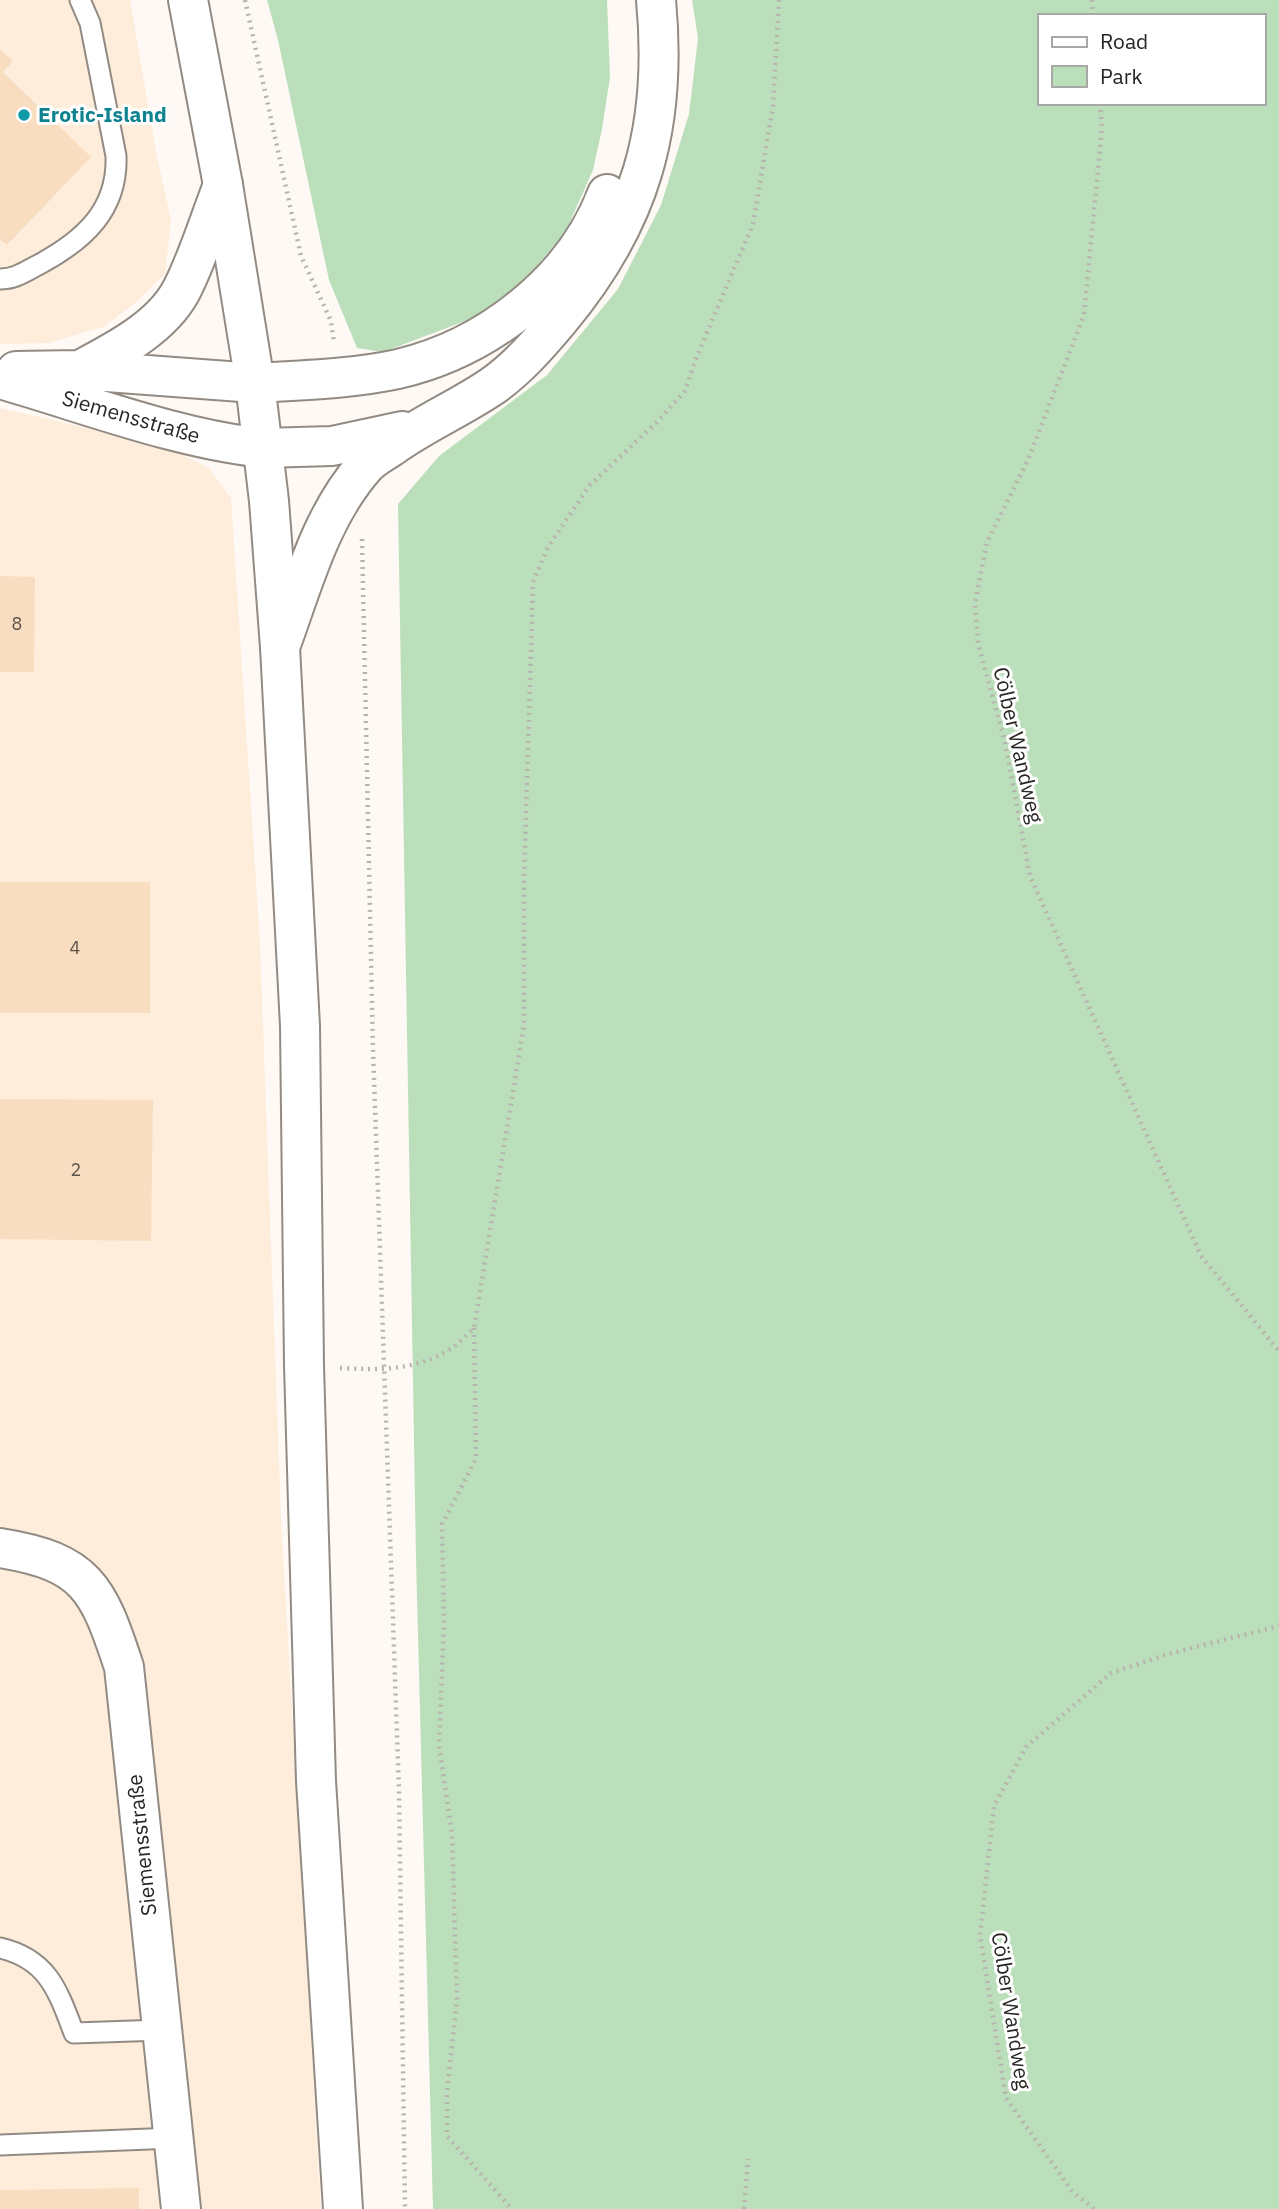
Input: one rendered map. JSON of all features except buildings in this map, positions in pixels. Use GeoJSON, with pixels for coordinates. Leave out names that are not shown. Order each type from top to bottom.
{"type":"FeatureCollection","features":[{"type":"Feature","properties":{"kind":"main road"},"geometry":{"type":"LineString","coordinates":[[188,0],[223,186],[255,383],[280,647],[300,1026],[304,1365],[316,1782],[343,2209]]}},
{"type":"Feature","properties":{"kind":"main road","name":"Siemensstraße"},"geometry":{"type":"LineString","coordinates":[[0,371],[80,370],[255,383],[339,377],[398,369],[434,358],[470,341],[503,321],[534,297],[561,270],[585,239],[603,203],[628,127],[634,88],[634,0]]}},
{"type":"Feature","properties":{"kind":"main road"},"geometry":{"type":"LineString","coordinates":[[280,647],[326,522],[367,464],[418,428],[493,386],[527,357],[582,292],[606,256],[626,217],[642,176],[653,132],[659,89],[660,44],[656,0]]}},
{"type":"Feature","properties":{"kind":"main road","name":"Siemensstraße"},"geometry":{"type":"LineString","coordinates":[[80,370],[117,351],[163,315],[180,292],[223,186]]}},
{"type":"Feature","properties":{"kind":"main road","name":"Siemensstraße"},"geometry":{"type":"LineString","coordinates":[[0,379],[193,435],[229,444],[263,448],[332,446],[418,428]]}},
{"type":"Feature","properties":{"kind":"main road","name":"Siemensstraße"},"geometry":{"type":"LineString","coordinates":[[0,1548],[39,1555],[74,1572],[96,1596],[124,1667],[181,2209]]}},
{"type":"Feature","properties":{"kind":"lane"},"geometry":{"type":"LineString","coordinates":[[0,279],[13,279],[75,243],[93,225],[107,202],[117,176],[116,156],[90,23],[80,0]]}},
{"type":"Feature","properties":{"kind":"lane"},"geometry":{"type":"LineString","coordinates":[[0,1948],[20,1952],[41,1968],[54,1986],[74,2033],[162,2030]]}},
{"type":"Feature","properties":{"kind":"lane"},"geometry":{"type":"LineString","coordinates":[[0,2145],[174,2138]]}},
{"type":"Feature","properties":{"kind":"path"},"geometry":{"type":"LineString","coordinates":[[246,0],[301,256],[331,321],[339,377]]}},
{"type":"Feature","properties":{"kind":"path"},"geometry":{"type":"LineString","coordinates":[[512,2209],[447,2136],[447,2091],[457,2000],[452,1834],[439,1745],[444,1623],[442,1524],[476,1459],[474,1328],[524,1025],[524,879],[533,582],[548,547],[590,485],[657,422],[685,391],[753,224],[773,106],[779,0]]}},
{"type":"Feature","properties":{"kind":"path","name":"Cölber Wandweg"},"geometry":{"type":"LineString","coordinates":[[1100,105],[1102,128],[1084,315],[1028,460],[987,542],[975,603],[978,643],[1005,742],[1030,876],[1200,1256],[1279,1351]]}},
{"type":"Feature","properties":{"kind":"path"},"geometry":{"type":"LineString","coordinates":[[344,493],[361,511],[373,1063],[399,1791],[405,2209]]}},
{"type":"Feature","properties":{"kind":"path"},"geometry":{"type":"LineString","coordinates":[[304,1365],[383,1371],[413,1365],[449,1350],[474,1328]]}},
{"type":"Feature","properties":{"kind":"path","name":"Cölber Wandweg"},"geometry":{"type":"LineString","coordinates":[[1094,2209],[1072,2191],[1006,2098],[980,1935],[994,1806],[1026,1747],[1111,1673],[1168,1654],[1279,1626]]}},
{"type":"Feature","properties":{"kind":"path"},"geometry":{"type":"LineString","coordinates":[[744,2209],[748,2159]]}},
{"type":"Feature","properties":{"kind":"shaded area"},"geometry":{"type":"Polygon","coordinates":[[[0,0],[130,0],[171,221],[165,274],[134,304],[103,327],[48,343],[0,344],[0,0]]]}},
{"type":"Feature","properties":{"kind":"shaded area"},"geometry":{"type":"Polygon","coordinates":[[[0,408],[105,432],[179,453],[209,468],[231,498],[260,943],[281,1520],[321,2209],[0,2209],[0,408]]]}},
{"type":"Feature","properties":{"kind":"green space"},"geometry":{"type":"Polygon","coordinates":[[[267,0],[607,0],[610,77],[593,170],[565,233],[521,284],[476,317],[383,352],[357,348],[329,280],[267,0]]]}},
{"type":"Feature","properties":{"kind":"green space"},"geometry":{"type":"Polygon","coordinates":[[[692,0],[1279,0],[1279,2209],[433,2209],[416,1558],[398,504],[439,456],[547,375],[618,289],[661,205],[689,114],[698,38],[692,0]]]}},
{"type":"Feature","properties":{"kind":"place","name":"Erotic-Island"},"geometry":{"type":"Point","coordinates":[24,115]}}]}
